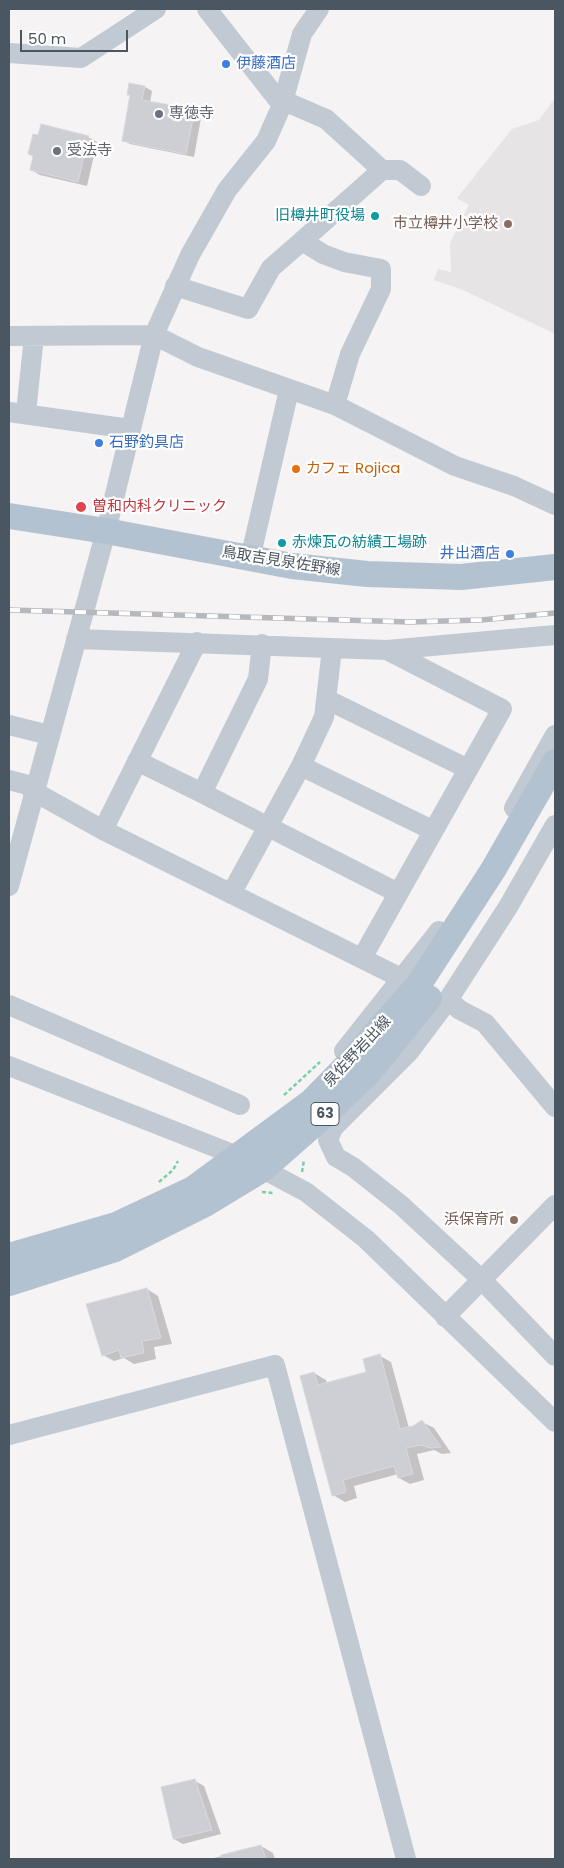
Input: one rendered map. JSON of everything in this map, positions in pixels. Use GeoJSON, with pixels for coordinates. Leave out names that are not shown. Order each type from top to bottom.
{"type":"FeatureCollection","features":[{"type":"Feature","properties":{"kind":"main road","name":"鳥取吉見泉佐野線"},"geometry":{"type":"LineString","coordinates":[[9,516],[106,531],[292,566],[367,574],[461,576],[555,566]]}},
{"type":"Feature","properties":{"kind":"main road","name":"泉佐野岩出線"},"geometry":{"type":"LineString","coordinates":[[9,1256],[116,1225],[193,1189],[240,1157],[289,1105],[311,1102],[353,1059],[419,984],[467,912],[540,822],[555,762]]}},
{"type":"Feature","properties":{"kind":"main road","name":"泉佐野岩出線"},"geometry":{"type":"LineString","coordinates":[[9,1284],[115,1249],[207,1203],[263,1169],[329,1111],[370,1071],[432,995],[473,937],[555,797]]}},
{"type":"Feature","properties":{"kind":"street"},"geometry":{"type":"LineString","coordinates":[[9,53],[81,58],[156,9]]}},
{"type":"Feature","properties":{"kind":"street"},"geometry":{"type":"LineString","coordinates":[[207,9],[245,54],[282,105]]}},
{"type":"Feature","properties":{"kind":"street"},"geometry":{"type":"LineString","coordinates":[[9,886],[106,531],[154,335],[175,286],[227,190],[266,141],[282,105],[302,34],[319,9]]}},
{"type":"Feature","properties":{"kind":"street"},"geometry":{"type":"LineString","coordinates":[[282,105],[291,104],[326,119],[382,170]]}},
{"type":"Feature","properties":{"kind":"street"},"geometry":{"type":"LineString","coordinates":[[175,286],[248,309],[271,268],[382,170],[400,170],[422,186]]}},
{"type":"Feature","properties":{"kind":"street"},"geometry":{"type":"LineString","coordinates":[[302,241],[323,254],[344,262],[381,269],[381,289],[350,354],[335,405]]}},
{"type":"Feature","properties":{"kind":"street"},"geometry":{"type":"LineString","coordinates":[[9,336],[154,335],[198,357],[335,405],[455,466],[514,486],[555,506]]}},
{"type":"Feature","properties":{"kind":"street"},"geometry":{"type":"LineString","coordinates":[[34,336],[17,413],[130,429]]}},
{"type":"Feature","properties":{"kind":"street"},"geometry":{"type":"LineString","coordinates":[[250,559],[290,390]]}},
{"type":"Feature","properties":{"kind":"street"},"geometry":{"type":"LineString","coordinates":[[76,639],[262,644],[332,649],[387,650],[555,634]]}},
{"type":"Feature","properties":{"kind":"street"},"geometry":{"type":"LineString","coordinates":[[103,830],[197,642]]}},
{"type":"Feature","properties":{"kind":"street"},"geometry":{"type":"LineString","coordinates":[[202,793],[258,679],[262,644]]}},
{"type":"Feature","properties":{"kind":"street"},"geometry":{"type":"LineString","coordinates":[[231,894],[301,766],[324,717],[332,649]]}},
{"type":"Feature","properties":{"kind":"street"},"geometry":{"type":"LineString","coordinates":[[362,958],[432,830],[502,710],[387,650]]}},
{"type":"Feature","properties":{"kind":"street"},"geometry":{"type":"LineString","coordinates":[[326,700],[468,769]]}},
{"type":"Feature","properties":{"kind":"street"},"geometry":{"type":"LineString","coordinates":[[9,725],[49,735]]}},
{"type":"Feature","properties":{"kind":"street"},"geometry":{"type":"LineString","coordinates":[[289,1105],[403,979],[432,943],[472,881],[555,735]]}},
{"type":"Feature","properties":{"kind":"street"},"geometry":{"type":"LineString","coordinates":[[137,761],[398,893]]}},
{"type":"Feature","properties":{"kind":"street"},"geometry":{"type":"LineString","coordinates":[[301,766],[432,830]]}},
{"type":"Feature","properties":{"kind":"street"},"geometry":{"type":"LineString","coordinates":[[9,780],[28,785],[34,791],[103,830],[403,979]]}},
{"type":"Feature","properties":{"kind":"street"},"geometry":{"type":"LineString","coordinates":[[540,822],[508,907],[448,1000],[409,1052],[333,1128],[328,1140],[336,1157],[352,1167],[400,1205],[481,1279],[555,1356]]}},
{"type":"Feature","properties":{"kind":"street"},"geometry":{"type":"LineString","coordinates":[[448,1000],[460,1010],[485,1023],[555,1107]]}},
{"type":"Feature","properties":{"kind":"street"},"geometry":{"type":"LineString","coordinates":[[9,1005],[240,1105]]}},
{"type":"Feature","properties":{"kind":"street"},"geometry":{"type":"LineString","coordinates":[[9,1066],[240,1157],[306,1192],[366,1239],[555,1422]]}},
{"type":"Feature","properties":{"kind":"street"},"geometry":{"type":"LineString","coordinates":[[445,1317],[555,1205]]}},
{"type":"Feature","properties":{"kind":"street"},"geometry":{"type":"LineString","coordinates":[[9,1435],[275,1364],[406,1859]]}},
{"type":"Feature","properties":{"kind":"path"},"geometry":{"type":"LineString","coordinates":[[289,1105],[324,1058]]}},
{"type":"Feature","properties":{"kind":"path"},"geometry":{"type":"LineString","coordinates":[[153,1187],[173,1170],[178,1161]]}},
{"type":"Feature","properties":{"kind":"shaded area","name":"市立樽井小学校"},"geometry":{"type":"Polygon","coordinates":[[[555,98],[555,334],[463,290],[434,280],[438,269],[451,272],[450,243],[469,205],[457,198],[512,129],[539,120],[555,98]]]}},
{"type":"Feature","properties":{"kind":"building"},"geometry":{"type":"Polygon","coordinates":[[[129,83],[145,86],[142,100],[182,107],[181,110],[194,113],[186,154],[122,141],[130,95],[127,95],[129,83]]]}},
{"type":"Feature","properties":{"kind":"building"},"geometry":{"type":"Polygon","coordinates":[[[41,124],[89,136],[78,182],[30,170],[33,156],[28,154],[33,134],[38,135],[41,124]]]}},
{"type":"Feature","properties":{"kind":"building"},"geometry":{"type":"Polygon","coordinates":[[[147,1288],[161,1338],[142,1341],[144,1353],[121,1358],[119,1350],[102,1356],[86,1304],[147,1288]]]}},
{"type":"Feature","properties":{"kind":"building"},"geometry":{"type":"Polygon","coordinates":[[[380,1354],[400,1429],[413,1426],[422,1420],[441,1447],[430,1448],[421,1445],[406,1448],[413,1474],[398,1478],[394,1466],[343,1480],[346,1492],[332,1496],[300,1376],[314,1372],[318,1385],[366,1372],[363,1359],[380,1354]]]}},
{"type":"Feature","properties":{"kind":"building"},"geometry":{"type":"Polygon","coordinates":[[[195,1779],[212,1830],[173,1839],[161,1787],[195,1779]]]}},
{"type":"Feature","properties":{"kind":"building"},"geometry":{"type":"Polygon","coordinates":[[[261,1845],[266,1859],[221,1859],[221,1855],[261,1845]]]}},
{"type":"Feature","properties":{"kind":"railway"},"geometry":{"type":"LineString","coordinates":[[9,610],[410,622],[481,620],[555,613]]}},
{"type":"Feature","properties":{"kind":"place","name":"伊藤酒店"},"geometry":{"type":"Point","coordinates":[226,64]}},
{"type":"Feature","properties":{"kind":"place","name":"専徳寺"},"geometry":{"type":"Point","coordinates":[159,114]}},
{"type":"Feature","properties":{"kind":"place","name":"受法寺"},"geometry":{"type":"Point","coordinates":[57,151]}},
{"type":"Feature","properties":{"kind":"place","name":"旧樽井町役場"},"geometry":{"type":"Point","coordinates":[375,216]}},
{"type":"Feature","properties":{"kind":"place","name":"市立樽井小学校"},"geometry":{"type":"Point","coordinates":[508,224]}},
{"type":"Feature","properties":{"kind":"place","name":"石野釣具店"},"geometry":{"type":"Point","coordinates":[99,443]}},
{"type":"Feature","properties":{"kind":"place","name":"カフェ Rojica"},"geometry":{"type":"Point","coordinates":[296,469]}},
{"type":"Feature","properties":{"kind":"place","name":"曽和内科クリニック"},"geometry":{"type":"Point","coordinates":[81,507]}},
{"type":"Feature","properties":{"kind":"place","name":"赤煉瓦の紡績工場跡"},"geometry":{"type":"Point","coordinates":[282,543]}},
{"type":"Feature","properties":{"kind":"place","name":"井出酒店"},"geometry":{"type":"Point","coordinates":[510,554]}},
{"type":"Feature","properties":{"kind":"place","name":"浜保育所"},"geometry":{"type":"Point","coordinates":[514,1220]}}]}
